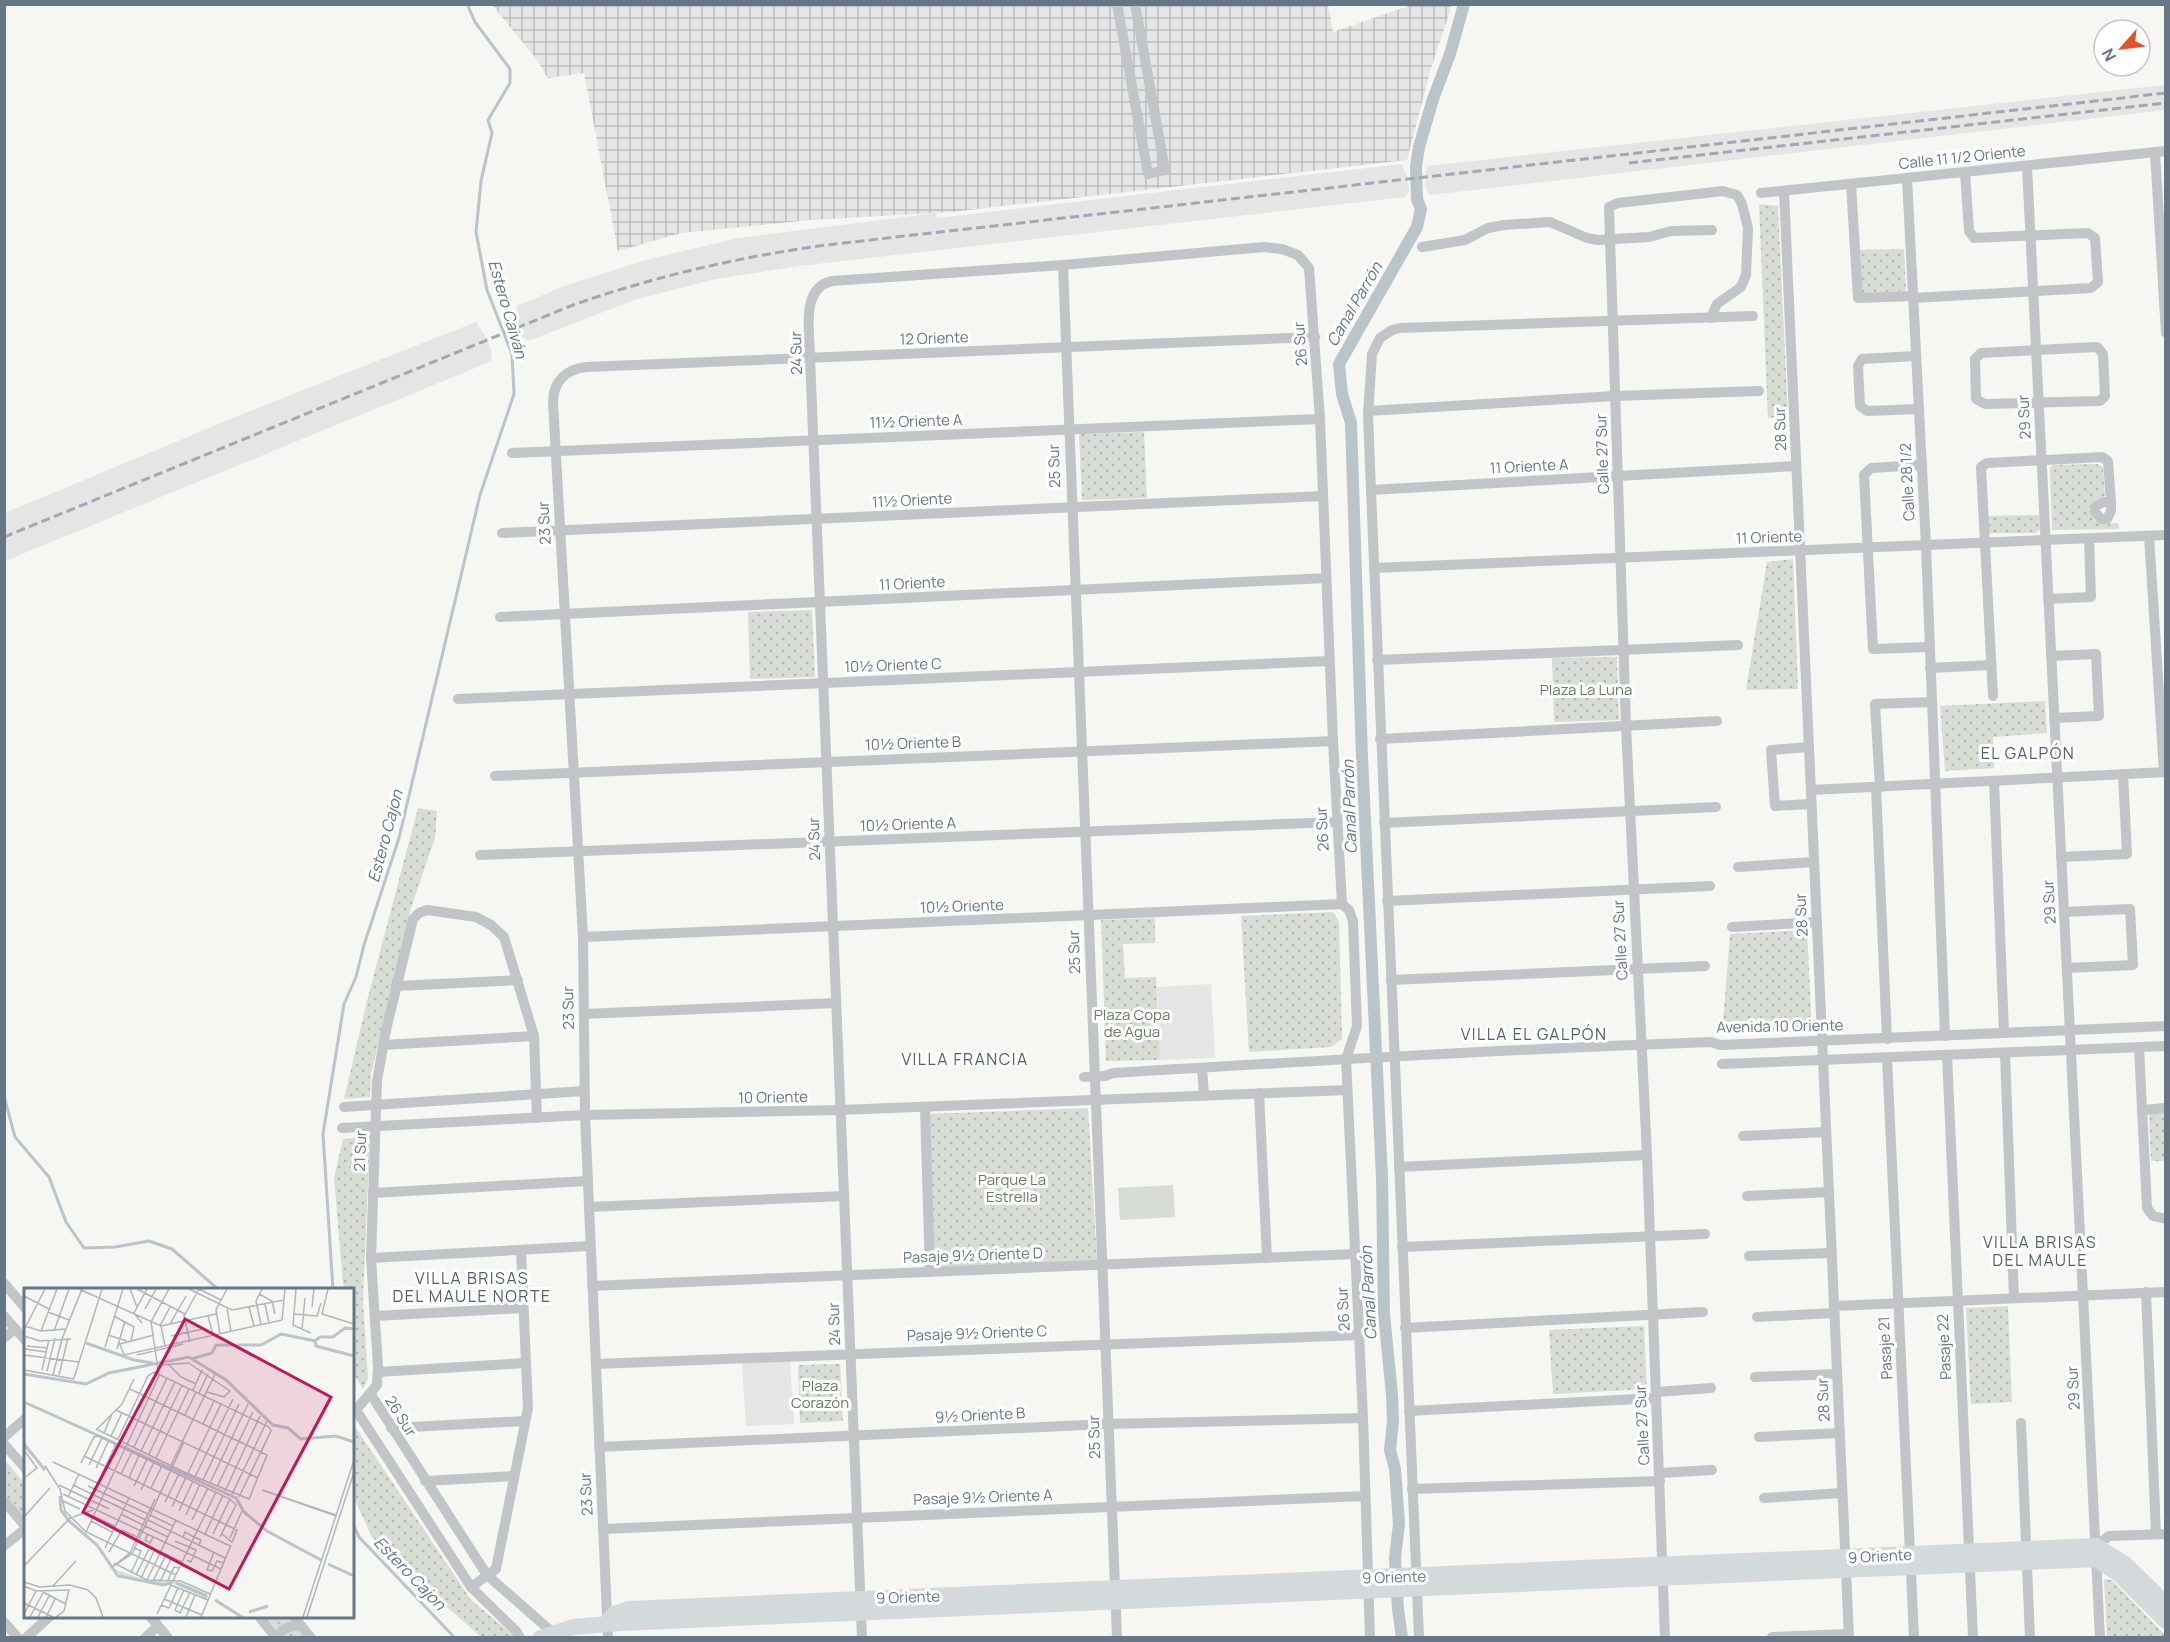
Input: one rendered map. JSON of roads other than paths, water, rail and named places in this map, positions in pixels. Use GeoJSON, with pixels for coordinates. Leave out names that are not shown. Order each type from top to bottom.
{"type":"FeatureCollection","features":[{"type":"Feature","properties":{"kind":"street"},"geometry":{"type":"LineString","coordinates":[[1136,8],[1165,170],[1148,174],[1118,9],[1136,8]]}},
{"type":"Feature","properties":{"kind":"street"},"geometry":{"type":"LineString","coordinates":[[2160,152],[2166,333]]}},
{"type":"Feature","properties":{"kind":"street","name":"Calle 11 1/2 Oriente"},"geometry":{"type":"LineString","coordinates":[[1761,193],[2160,152]]}},
{"type":"Feature","properties":{"kind":"street","name":"29 Sur"},"geometry":{"type":"LineString","coordinates":[[2027,165],[2100,1638]]}},
{"type":"Feature","properties":{"kind":"street"},"geometry":{"type":"LineString","coordinates":[[1851,184],[1858,298],[2091,288],[2098,282],[2096,238],[2088,233],[1974,238],[1969,231],[1965,172]]}},
{"type":"Feature","properties":{"kind":"street","name":"Calle 28 1/2"},"geometry":{"type":"LineString","coordinates":[[1907,178],[1926,546],[1935,784]]}},
{"type":"Feature","properties":{"kind":"street","name":"Calle 27 Sur"},"geometry":{"type":"LineString","coordinates":[[1665,1638],[1647,1155],[1636,969],[1626,726],[1609,207],[1723,191],[1737,195],[1742,204],[1748,228],[1746,274],[1740,287],[1717,304],[1711,318]]}},
{"type":"Feature","properties":{"kind":"street","name":"28 Sur"},"geometry":{"type":"LineString","coordinates":[[1784,191],[1848,1636]]}},
{"type":"Feature","properties":{"kind":"street"},"geometry":{"type":"LineString","coordinates":[[1422,247],[1464,240],[1488,228],[1550,222],[1587,238],[1610,240],[1649,237],[1671,231],[1713,230]]}},
{"type":"Feature","properties":{"kind":"street","name":"26 Sur"},"geometry":{"type":"LineString","coordinates":[[1062,265],[1264,247],[1282,249],[1298,255],[1309,268],[1320,419],[1329,661],[1342,903],[1349,910],[1353,921],[1358,1026],[1346,1059],[1365,1497],[1377,1585],[1370,1638]]}},
{"type":"Feature","properties":{"kind":"street","name":"25 Sur"},"geometry":{"type":"LineString","coordinates":[[1062,265],[1088,915],[1089,1077],[1095,1100],[1117,1638]]}},
{"type":"Feature","properties":{"kind":"street","name":"24 Sur"},"geometry":{"type":"LineString","coordinates":[[862,1638],[816,519],[810,306],[817,287],[824,283],[1062,265]]}},
{"type":"Feature","properties":{"kind":"street"},"geometry":{"type":"LineString","coordinates":[[1419,1638],[1413,1583],[1412,1489],[1398,1167],[1389,1058],[1390,980],[1368,411],[1372,354],[1380,338],[1400,328],[1752,316]]}},
{"type":"Feature","properties":{"kind":"street","name":"12 Oriente"},"geometry":{"type":"LineString","coordinates":[[559,380],[570,371],[586,367],[1315,337]]}},
{"type":"Feature","properties":{"kind":"street"},"geometry":{"type":"LineString","coordinates":[[2097,347],[2103,354],[2105,396],[2100,401],[2039,403],[1985,404],[1976,399],[1975,359],[1981,353],[2097,347]]}},
{"type":"Feature","properties":{"kind":"street"},"geometry":{"type":"LineString","coordinates":[[1916,356],[1862,359],[1858,366],[1859,396],[1860,406],[1867,411],[1919,409]]}},
{"type":"Feature","properties":{"kind":"street","name":"23 Sur"},"geometry":{"type":"LineString","coordinates":[[559,380],[553,396],[583,937],[587,1181],[607,1630]]}},
{"type":"Feature","properties":{"kind":"street"},"geometry":{"type":"LineString","coordinates":[[1368,411],[1615,396],[1759,391]]}},
{"type":"Feature","properties":{"kind":"street","name":"11½ Oriente A"},"geometry":{"type":"LineString","coordinates":[[512,453],[1320,419]]}},
{"type":"Feature","properties":{"kind":"street"},"geometry":{"type":"LineString","coordinates":[[1993,696],[1980,467],[1987,462],[2102,457],[2108,461],[2111,502]]}},
{"type":"Feature","properties":{"kind":"street"},"geometry":{"type":"LineString","coordinates":[[1922,465],[1870,468],[1864,475],[1873,650],[1929,647]]}},
{"type":"Feature","properties":{"kind":"street","name":"11 Oriente A"},"geometry":{"type":"LineString","coordinates":[[1371,490],[1796,466]]}},
{"type":"Feature","properties":{"kind":"street","name":"11½ Oriente"},"geometry":{"type":"LineString","coordinates":[[502,533],[1323,496]]}},
{"type":"Feature","properties":{"kind":"street","name":"11 Oriente"},"geometry":{"type":"LineString","coordinates":[[1374,568],[2166,535]]}},
{"type":"Feature","properties":{"kind":"street"},"geometry":{"type":"LineString","coordinates":[[1811,790],[2165,772],[2161,649],[2149,536]]}},
{"type":"Feature","properties":{"kind":"street"},"geometry":{"type":"LineString","coordinates":[[2048,599],[2091,597],[2089,539]]}},
{"type":"Feature","properties":{"kind":"street","name":"11 Oriente"},"geometry":{"type":"LineString","coordinates":[[500,617],[1326,578]]}},
{"type":"Feature","properties":{"kind":"street"},"geometry":{"type":"LineString","coordinates":[[1377,660],[1738,645]]}},
{"type":"Feature","properties":{"kind":"street"},"geometry":{"type":"LineString","coordinates":[[2051,656],[2096,654],[2099,716],[2054,718]]}},
{"type":"Feature","properties":{"kind":"street","name":"10½ Oriente C"},"geometry":{"type":"LineString","coordinates":[[458,699],[1329,661]]}},
{"type":"Feature","properties":{"kind":"street"},"geometry":{"type":"LineString","coordinates":[[1930,668],[1991,665]]}},
{"type":"Feature","properties":{"kind":"street"},"geometry":{"type":"LineString","coordinates":[[1887,1039],[1875,704],[1931,702]]}},
{"type":"Feature","properties":{"kind":"street"},"geometry":{"type":"LineString","coordinates":[[1380,739],[1717,721]]}},
{"type":"Feature","properties":{"kind":"street","name":"10½ Oriente B"},"geometry":{"type":"LineString","coordinates":[[495,776],[1333,741]]}},
{"type":"Feature","properties":{"kind":"street"},"geometry":{"type":"LineString","coordinates":[[1809,747],[1770,750],[1775,806],[1811,804]]}},
{"type":"Feature","properties":{"kind":"street"},"geometry":{"type":"LineString","coordinates":[[2061,857],[2127,854],[2123,774]]}},
{"type":"Feature","properties":{"kind":"street"},"geometry":{"type":"LineString","coordinates":[[1994,781],[2004,1033]]}},
{"type":"Feature","properties":{"kind":"street"},"geometry":{"type":"LineString","coordinates":[[1935,784],[1945,1036]]}},
{"type":"Feature","properties":{"kind":"street"},"geometry":{"type":"LineString","coordinates":[[1384,823],[1716,807]]}},
{"type":"Feature","properties":{"kind":"street","name":"10½ Oriente A"},"geometry":{"type":"LineString","coordinates":[[480,855],[1337,822]]}},
{"type":"Feature","properties":{"kind":"street"},"geometry":{"type":"LineString","coordinates":[[1738,867],[1814,862]]}},
{"type":"Feature","properties":{"kind":"street"},"geometry":{"type":"LineString","coordinates":[[1387,900],[1710,886]]}},
{"type":"Feature","properties":{"kind":"street","name":"10½ Oriente"},"geometry":{"type":"LineString","coordinates":[[583,937],[1342,903]]}},
{"type":"Feature","properties":{"kind":"street"},"geometry":{"type":"LineString","coordinates":[[2064,912],[2130,909],[2132,943],[2133,965],[2067,968]]}},
{"type":"Feature","properties":{"kind":"street","name":"21 Sur"},"geometry":{"type":"LineString","coordinates":[[370,1394],[377,1385],[378,1372],[371,1258],[377,1081],[396,986],[413,919],[419,913],[427,910],[476,917],[491,925],[504,937],[518,981]]}},
{"type":"Feature","properties":{"kind":"street"},"geometry":{"type":"LineString","coordinates":[[1732,927],[1816,922]]}},
{"type":"Feature","properties":{"kind":"street"},"geometry":{"type":"LineString","coordinates":[[1390,980],[1705,966]]}},
{"type":"Feature","properties":{"kind":"street"},"geometry":{"type":"LineString","coordinates":[[396,986],[518,981],[534,1036],[537,1118]]}},
{"type":"Feature","properties":{"kind":"street"},"geometry":{"type":"LineString","coordinates":[[584,1014],[836,1003]]}},
{"type":"Feature","properties":{"kind":"street","name":"Avenida 10 Oriente"},"geometry":{"type":"LineString","coordinates":[[1389,1058],[1641,1044],[1711,1042],[1720,1045],[1822,1042],[2166,1026]]}},
{"type":"Feature","properties":{"kind":"street"},"geometry":{"type":"LineString","coordinates":[[383,1045],[534,1036]]}},
{"type":"Feature","properties":{"kind":"street"},"geometry":{"type":"LineString","coordinates":[[1722,1064],[2166,1046]]}},
{"type":"Feature","properties":{"kind":"street"},"geometry":{"type":"LineString","coordinates":[[2139,1047],[2147,1208],[2153,1216],[2166,1219]]}},
{"type":"Feature","properties":{"kind":"street"},"geometry":{"type":"LineString","coordinates":[[2005,1053],[2014,1298]]}},
{"type":"Feature","properties":{"kind":"street","name":"Pasaje 22"},"geometry":{"type":"LineString","coordinates":[[1947,1055],[1973,1638]]}},
{"type":"Feature","properties":{"kind":"street"},"geometry":{"type":"LineString","coordinates":[[1089,1077],[1113,1073],[1389,1058]]}},
{"type":"Feature","properties":{"kind":"street","name":"Pasaje 21"},"geometry":{"type":"LineString","coordinates":[[1887,1058],[1914,1638]]}},
{"type":"Feature","properties":{"kind":"street"},"geometry":{"type":"LineString","coordinates":[[1202,1068],[1204,1095]]}},
{"type":"Feature","properties":{"kind":"street","name":"10 Oriente"},"geometry":{"type":"LineString","coordinates":[[342,1128],[585,1115],[840,1110],[1347,1090]]}},
{"type":"Feature","properties":{"kind":"street"},"geometry":{"type":"LineString","coordinates":[[344,1107],[584,1091]]}},
{"type":"Feature","properties":{"kind":"street"},"geometry":{"type":"LineString","coordinates":[[1258,1093],[1267,1258]]}},
{"type":"Feature","properties":{"kind":"street"},"geometry":{"type":"LineString","coordinates":[[925,1107],[930,1272]]}},
{"type":"Feature","properties":{"kind":"street"},"geometry":{"type":"LineString","coordinates":[[2142,1110],[2166,1108]]}},
{"type":"Feature","properties":{"kind":"street"},"geometry":{"type":"LineString","coordinates":[[1743,1136],[1826,1132]]}},
{"type":"Feature","properties":{"kind":"street"},"geometry":{"type":"LineString","coordinates":[[1398,1167],[1647,1155]]}},
{"type":"Feature","properties":{"kind":"street"},"geometry":{"type":"LineString","coordinates":[[374,1193],[587,1181]]}},
{"type":"Feature","properties":{"kind":"street"},"geometry":{"type":"LineString","coordinates":[[1747,1196],[1829,1192]]}},
{"type":"Feature","properties":{"kind":"street"},"geometry":{"type":"LineString","coordinates":[[589,1207],[844,1196]]}},
{"type":"Feature","properties":{"kind":"street"},"geometry":{"type":"LineString","coordinates":[[1402,1247],[1705,1233]]}},
{"type":"Feature","properties":{"kind":"street"},"geometry":{"type":"LineString","coordinates":[[371,1258],[590,1246]]}},
{"type":"Feature","properties":{"kind":"street"},"geometry":{"type":"LineString","coordinates":[[471,1587],[496,1569],[528,1408],[521,1250]]}},
{"type":"Feature","properties":{"kind":"street"},"geometry":{"type":"LineString","coordinates":[[1749,1256],[1831,1252]]}},
{"type":"Feature","properties":{"kind":"street","name":"Pasaje 9½ Oriente D"},"geometry":{"type":"LineString","coordinates":[[592,1286],[1355,1254]]}},
{"type":"Feature","properties":{"kind":"street"},"geometry":{"type":"LineString","coordinates":[[4,1284],[24,1307]]}},
{"type":"Feature","properties":{"kind":"street"},"geometry":{"type":"LineString","coordinates":[[2096,1553],[2109,1536],[2161,1534],[2146,1292]]}},
{"type":"Feature","properties":{"kind":"street"},"geometry":{"type":"LineString","coordinates":[[1757,1317],[1898,1303],[2166,1292]]}},
{"type":"Feature","properties":{"kind":"street"},"geometry":{"type":"LineString","coordinates":[[375,1316],[523,1308]]}},
{"type":"Feature","properties":{"kind":"street"},"geometry":{"type":"LineString","coordinates":[[1405,1328],[1703,1312]]}},
{"type":"Feature","properties":{"kind":"street"},"geometry":{"type":"LineString","coordinates":[[4,1316],[24,1339]]}},
{"type":"Feature","properties":{"kind":"street"},"geometry":{"type":"LineString","coordinates":[[4,1338],[15,1329]]}},
{"type":"Feature","properties":{"kind":"street","name":"Pasaje 9½ Oriente C"},"geometry":{"type":"LineString","coordinates":[[596,1364],[1359,1335]]}},
{"type":"Feature","properties":{"kind":"street"},"geometry":{"type":"LineString","coordinates":[[378,1372],[526,1363]]}},
{"type":"Feature","properties":{"kind":"street"},"geometry":{"type":"LineString","coordinates":[[1755,1377],[1837,1374]]}},
{"type":"Feature","properties":{"kind":"street"},"geometry":{"type":"LineString","coordinates":[[1409,1411],[1656,1395],[1711,1388]]}},
{"type":"Feature","properties":{"kind":"street","name":"26 Sur"},"geometry":{"type":"LineString","coordinates":[[520,1638],[516,1631],[471,1587],[356,1410],[370,1394],[487,1575],[546,1635]]}},
{"type":"Feature","properties":{"kind":"street","name":"9½ Oriente B"},"geometry":{"type":"LineString","coordinates":[[599,1447],[1108,1424],[1363,1418]]}},
{"type":"Feature","properties":{"kind":"street"},"geometry":{"type":"LineString","coordinates":[[4,1437],[24,1420]]}},
{"type":"Feature","properties":{"kind":"street"},"geometry":{"type":"LineString","coordinates":[[391,1428],[525,1421]]}},
{"type":"Feature","properties":{"kind":"street"},"geometry":{"type":"LineString","coordinates":[[2021,1423],[2030,1638]]}},
{"type":"Feature","properties":{"kind":"street"},"geometry":{"type":"LineString","coordinates":[[1759,1437],[1840,1432]]}},
{"type":"Feature","properties":{"kind":"street"},"geometry":{"type":"LineString","coordinates":[[4,1444],[24,1467]]}},
{"type":"Feature","properties":{"kind":"street"},"geometry":{"type":"LineString","coordinates":[[1412,1489],[1660,1477],[1712,1470]]}},
{"type":"Feature","properties":{"kind":"street"},"geometry":{"type":"LineString","coordinates":[[425,1482],[514,1476]]}},
{"type":"Feature","properties":{"kind":"street"},"geometry":{"type":"LineString","coordinates":[[1764,1498],[1842,1493]]}},
{"type":"Feature","properties":{"kind":"street","name":"Pasaje 9½ Oriente A"},"geometry":{"type":"LineString","coordinates":[[603,1528],[1365,1497]]}},
{"type":"Feature","properties":{"kind":"street"},"geometry":{"type":"LineString","coordinates":[[4,1501],[24,1526]]}},
{"type":"Feature","properties":{"kind":"street"},"geometry":{"type":"LineString","coordinates":[[4,1546],[24,1530]]}},
{"type":"Feature","properties":{"kind":"street"},"geometry":{"type":"LineString","coordinates":[[2096,1553],[2125,1564],[2163,1598]]}},
{"type":"Feature","properties":{"kind":"street"},"geometry":{"type":"LineString","coordinates":[[2096,1553],[2166,1622]]}},
{"type":"Feature","properties":{"kind":"street","name":"9 Oriente"},"geometry":{"type":"LineString","coordinates":[[546,1635],[573,1627],[607,1630],[861,1606],[2096,1553]]}},
{"type":"Feature","properties":{"kind":"street"},"geometry":{"type":"LineString","coordinates":[[26,1638],[49,1618]]}},
{"type":"Feature","properties":{"kind":"street"},"geometry":{"type":"LineString","coordinates":[[151,1618],[168,1638]]}},
{"type":"Feature","properties":{"kind":"street"},"geometry":{"type":"LineString","coordinates":[[260,1618],[276,1638],[296,1620],[311,1638]]}},
{"type":"Feature","properties":{"kind":"street"},"geometry":{"type":"LineString","coordinates":[[4,1622],[18,1638]]}},
{"type":"Feature","properties":{"kind":"street"},"geometry":{"type":"LineString","coordinates":[[145,1638],[158,1626]]}},
{"type":"Feature","properties":{"kind":"street"},"geometry":{"type":"LineString","coordinates":[[1772,1637],[1848,1636]]}},
{"type":"Feature","properties":{"kind":"waterway","name":"Estero Cajon"},"geometry":{"type":"LineString","coordinates":[[333,1288],[323,1134],[344,1004],[356,977],[364,945],[399,838],[480,495],[514,394],[512,354],[487,290],[476,232],[481,181],[492,133],[488,120],[510,83],[510,69],[475,22],[467,4]]}},
{"type":"Feature","properties":{"kind":"waterway","name":"Canal Parrón"},"geometry":{"type":"LineString","coordinates":[[1402,1638],[1395,1558],[1399,1524],[1395,1469],[1390,1450],[1393,1421],[1392,1395],[1384,1314],[1382,1177],[1362,757],[1351,423],[1342,394],[1339,364],[1417,227],[1421,209],[1417,199],[1416,167],[1419,147],[1464,4]]}},
{"type":"Feature","properties":{"kind":"waterway"},"geometry":{"type":"LineString","coordinates":[[4,1096],[15,1137],[49,1177],[66,1222],[84,1248],[115,1247],[149,1241],[172,1249],[217,1288]]}},
{"type":"Feature","properties":{"kind":"waterway","name":"Estero Cajon"},"geometry":{"type":"LineString","coordinates":[[354,1526],[359,1537],[455,1638]]}},
{"type":"Feature","properties":{"kind":"railway"},"geometry":{"type":"LineString","coordinates":[[4,537],[573,305],[667,276],[761,255],[826,245],[2166,93]]}},
{"type":"Feature","properties":{"kind":"railway"},"geometry":{"type":"LineString","coordinates":[[1629,163],[2166,103]]}},
{"type":"Feature","properties":{"kind":"district","name":"EL GALPÓN"},"geometry":{"type":"Point","coordinates":[2028,753]}},
{"type":"Feature","properties":{"kind":"district","name":"VILLA EL GALPÓN"},"geometry":{"type":"Point","coordinates":[1534,1034]}},
{"type":"Feature","properties":{"kind":"district","name":"VILLA FRANCIA"},"geometry":{"type":"Point","coordinates":[965,1059]}},
{"type":"Feature","properties":{"kind":"district","name":"VILLA BRISAS DEL MAULE"},"geometry":{"type":"Point","coordinates":[2040,1251]}},
{"type":"Feature","properties":{"kind":"district","name":"VILLA BRISAS DEL MAULE NORTE"},"geometry":{"type":"Point","coordinates":[472,1287]}},
{"type":"Feature","properties":{"kind":"water label","name":"Estero Caiván"},"geometry":{"type":"Point","coordinates":[508,309]}},
{"type":"Feature","properties":{"kind":"park label","name":"Plaza La Luna"},"geometry":{"type":"Point","coordinates":[1586,689]}},
{"type":"Feature","properties":{"kind":"park label","name":"Plaza Copa de Agua"},"geometry":{"type":"Point","coordinates":[1132,1022]}},
{"type":"Feature","properties":{"kind":"park label","name":"Parque La Estrella"},"geometry":{"type":"Point","coordinates":[1012,1188]}},
{"type":"Feature","properties":{"kind":"park label","name":"Plaza Corazón"},"geometry":{"type":"Point","coordinates":[820,1394]}}]}
